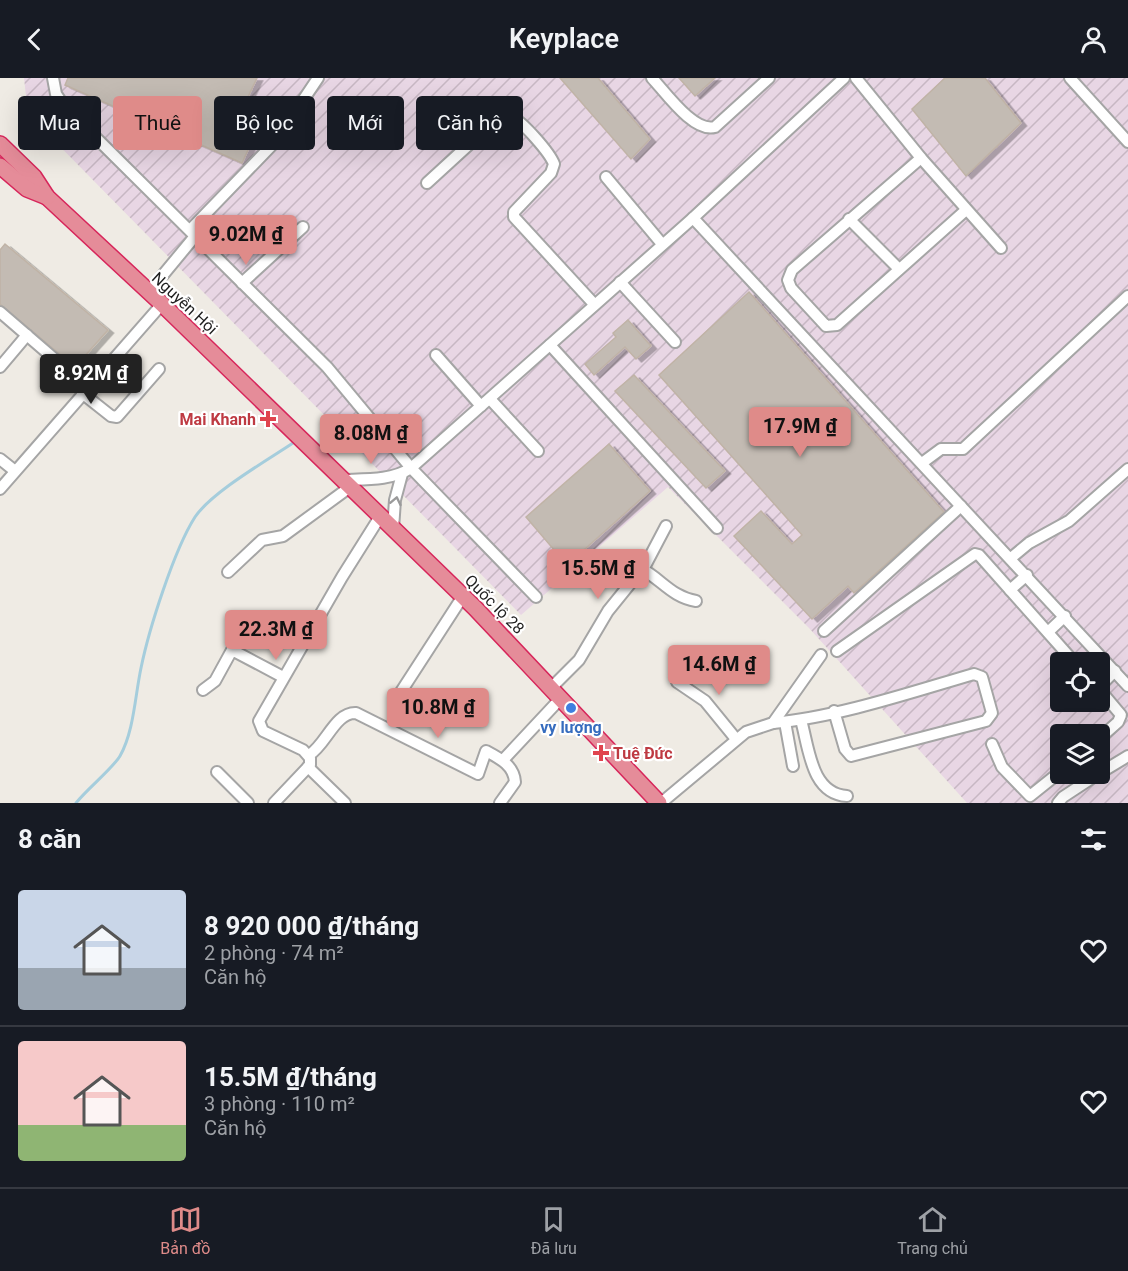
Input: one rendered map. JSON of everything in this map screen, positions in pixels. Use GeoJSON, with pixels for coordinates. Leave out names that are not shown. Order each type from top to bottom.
{"type":"FeatureCollection","features":[{"type":"Feature","properties":{"kind":"highway"},"geometry":{"type":"LineString","coordinates":[[0,133],[31,183]]}},
{"type":"Feature","properties":{"kind":"highway","name":"Nguyễn Hội"},"geometry":{"type":"LineString","coordinates":[[0,144],[31,183],[162,304],[298,437]]}},
{"type":"Feature","properties":{"kind":"highway","name":"Nguyễn Hội"},"geometry":{"type":"LineString","coordinates":[[0,166],[31,183]]}},
{"type":"Feature","properties":{"kind":"highway"},"geometry":{"type":"LineString","coordinates":[[0,175],[31,183]]}},
{"type":"Feature","properties":{"kind":"highway","name":"Quốc lộ 28"},"geometry":{"type":"LineString","coordinates":[[298,437],[463,596],[660,803]]}},
{"type":"Feature","properties":{"kind":"street"},"geometry":{"type":"LineString","coordinates":[[53,78],[56,94],[63,106],[327,367],[407,471],[536,597]]}},
{"type":"Feature","properties":{"kind":"street"},"geometry":{"type":"LineString","coordinates":[[148,293],[193,232],[275,142],[318,78]]}},
{"type":"Feature","properties":{"kind":"street"},"geometry":{"type":"LineString","coordinates":[[652,78],[695,123],[706,129],[715,127],[769,78]]}},
{"type":"Feature","properties":{"kind":"street"},"geometry":{"type":"LineString","coordinates":[[393,529],[395,500],[407,471],[693,218],[844,78]]}},
{"type":"Feature","properties":{"kind":"street"},"geometry":{"type":"LineString","coordinates":[[856,78],[921,158],[1001,248]]}},
{"type":"Feature","properties":{"kind":"street"},"geometry":{"type":"LineString","coordinates":[[1070,78],[1128,142]]}},
{"type":"Feature","properties":{"kind":"street"},"geometry":{"type":"LineString","coordinates":[[427,183],[498,118],[505,116],[514,118],[551,155],[554,164],[551,173],[514,212],[514,217],[594,304]]}},
{"type":"Feature","properties":{"kind":"street"},"geometry":{"type":"LineString","coordinates":[[921,158],[849,219],[789,275],[791,288],[826,326],[837,325],[898,268],[966,210]]}},
{"type":"Feature","properties":{"kind":"street"},"geometry":{"type":"LineString","coordinates":[[606,177],[662,244]]}},
{"type":"Feature","properties":{"kind":"street"},"geometry":{"type":"LineString","coordinates":[[693,218],[1027,574],[1128,686]]}},
{"type":"Feature","properties":{"kind":"street"},"geometry":{"type":"LineString","coordinates":[[849,219],[898,268]]}},
{"type":"Feature","properties":{"kind":"street"},"geometry":{"type":"LineString","coordinates":[[242,283],[303,227]]}},
{"type":"Feature","properties":{"kind":"street"},"geometry":{"type":"LineString","coordinates":[[620,282],[675,342]]}},
{"type":"Feature","properties":{"kind":"street"},"geometry":{"type":"LineString","coordinates":[[922,463],[941,449],[963,449],[1128,296]]}},
{"type":"Feature","properties":{"kind":"street"},"geometry":{"type":"LineString","coordinates":[[0,489],[162,304]]}},
{"type":"Feature","properties":{"kind":"street"},"geometry":{"type":"LineString","coordinates":[[0,312],[27,335],[111,417],[117,417],[159,369]]}},
{"type":"Feature","properties":{"kind":"street"},"geometry":{"type":"LineString","coordinates":[[0,367],[27,335]]}},
{"type":"Feature","properties":{"kind":"street"},"geometry":{"type":"LineString","coordinates":[[550,345],[717,528]]}},
{"type":"Feature","properties":{"kind":"street"},"geometry":{"type":"LineString","coordinates":[[436,355],[538,451]]}},
{"type":"Feature","properties":{"kind":"street"},"geometry":{"type":"LineString","coordinates":[[0,459],[15,471]]}},
{"type":"Feature","properties":{"kind":"street"},"geometry":{"type":"LineString","coordinates":[[1011,558],[1029,543],[1069,521],[1128,469]]}},
{"type":"Feature","properties":{"kind":"street"},"geometry":{"type":"LineString","coordinates":[[228,572],[262,540],[283,536],[346,483],[407,471]]}},
{"type":"Feature","properties":{"kind":"street"},"geometry":{"type":"LineString","coordinates":[[824,631],[961,506]]}},
{"type":"Feature","properties":{"kind":"street"},"geometry":{"type":"LineString","coordinates":[[274,803],[311,761],[309,755],[260,728],[261,716],[381,515]]}},
{"type":"Feature","properties":{"kind":"street"},"geometry":{"type":"LineString","coordinates":[[503,760],[579,660],[608,611],[642,569],[666,526]]}},
{"type":"Feature","properties":{"kind":"street"},"geometry":{"type":"LineString","coordinates":[[982,559],[999,545]]}},
{"type":"Feature","properties":{"kind":"street"},"geometry":{"type":"LineString","coordinates":[[837,651],[972,555],[979,555],[1065,652]]}},
{"type":"Feature","properties":{"kind":"street"},"geometry":{"type":"LineString","coordinates":[[642,569],[656,577],[672,593],[696,602]]}},
{"type":"Feature","properties":{"kind":"street"},"geometry":{"type":"LineString","coordinates":[[1010,590],[1027,574]]}},
{"type":"Feature","properties":{"kind":"street"},"geometry":{"type":"LineString","coordinates":[[395,701],[463,596]]}},
{"type":"Feature","properties":{"kind":"street"},"geometry":{"type":"LineString","coordinates":[[1048,632],[1065,616]]}},
{"type":"Feature","properties":{"kind":"street"},"geometry":{"type":"LineString","coordinates":[[203,690],[215,681],[232,650],[283,677]]}},
{"type":"Feature","properties":{"kind":"street"},"geometry":{"type":"LineString","coordinates":[[793,766],[779,722],[821,655]]}},
{"type":"Feature","properties":{"kind":"street"},"geometry":{"type":"LineString","coordinates":[[1110,677],[1115,671]]}},
{"type":"Feature","properties":{"kind":"street"},"geometry":{"type":"LineString","coordinates":[[660,803],[755,727],[801,720],[834,711],[974,674],[982,676],[992,713],[986,721],[851,756],[845,749],[834,711]]}},
{"type":"Feature","properties":{"kind":"street"},"geometry":{"type":"LineString","coordinates":[[677,682],[705,701],[736,740]]}},
{"type":"Feature","properties":{"kind":"street"},"geometry":{"type":"LineString","coordinates":[[1110,701],[1121,716],[1110,728]]}},
{"type":"Feature","properties":{"kind":"street"},"geometry":{"type":"LineString","coordinates":[[309,755],[318,749],[348,713],[356,713],[478,774],[486,751],[503,760],[515,774],[515,782],[500,803]]}},
{"type":"Feature","properties":{"kind":"street"},"geometry":{"type":"LineString","coordinates":[[801,720],[821,785],[829,793],[847,796]]}},
{"type":"Feature","properties":{"kind":"street"},"geometry":{"type":"LineString","coordinates":[[992,744],[1002,767],[1030,796],[1050,780]]}},
{"type":"Feature","properties":{"kind":"street"},"geometry":{"type":"LineString","coordinates":[[1110,767],[1128,756]]}},
{"type":"Feature","properties":{"kind":"street"},"geometry":{"type":"LineString","coordinates":[[308,767],[345,803]]}},
{"type":"Feature","properties":{"kind":"street"},"geometry":{"type":"LineString","coordinates":[[217,772],[248,803]]}},
{"type":"Feature","properties":{"kind":"street"},"geometry":{"type":"LineString","coordinates":[[1058,803],[1063,797],[1083,784]]}},
{"type":"Feature","properties":{"kind":"shaded area"},"geometry":{"type":"Polygon","coordinates":[[[24,78],[1128,78],[1128,803],[967,803],[809,628],[668,487],[521,615],[63,150],[101,150],[101,96],[26,96],[24,78]]]}},
{"type":"Feature","properties":{"kind":"building"},"geometry":{"type":"Polygon","coordinates":[[[68,78],[257,78],[248,96],[214,96],[214,150],[248,150],[242,163],[202,145],[202,96],[113,96],[113,106],[101,101],[101,96],[90,96],[65,85],[68,78]]]}},
{"type":"Feature","properties":{"kind":"building"},"geometry":{"type":"Polygon","coordinates":[[[560,78],[598,78],[650,139],[631,159],[560,78]]]}},
{"type":"Feature","properties":{"kind":"building"},"geometry":{"type":"Polygon","coordinates":[[[679,78],[715,78],[695,96],[679,78]]]}},
{"type":"Feature","properties":{"kind":"building"},"geometry":{"type":"Polygon","coordinates":[[[945,78],[985,78],[1021,123],[966,176],[912,109],[945,78]]]}},
{"type":"Feature","properties":{"kind":"building"},"geometry":{"type":"Polygon","coordinates":[[[5,244],[108,330],[75,367],[0,304],[0,250],[5,244]]]}},
{"type":"Feature","properties":{"kind":"building"},"geometry":{"type":"Polygon","coordinates":[[[749,292],[944,512],[854,593],[848,586],[812,619],[734,536],[761,511],[792,544],[802,535],[659,375],[749,292]]]}},
{"type":"Feature","properties":{"kind":"building"},"geometry":{"type":"Polygon","coordinates":[[[628,320],[651,346],[636,359],[625,347],[594,375],[585,364],[616,337],[613,333],[628,320]]]}},
{"type":"Feature","properties":{"kind":"building"},"geometry":{"type":"Polygon","coordinates":[[[634,375],[725,471],[706,488],[615,391],[634,375]]]}},
{"type":"Feature","properties":{"kind":"building"},"geometry":{"type":"Polygon","coordinates":[[[609,444],[650,491],[567,565],[526,517],[609,444]]]}},
{"type":"Feature","properties":{"kind":"waterway"},"geometry":{"type":"LineString","coordinates":[[76,803],[117,761],[125,746],[156,612],[179,549],[195,517],[226,487],[293,443]]}},
{"type":"Feature","properties":{"kind":"place","name":"Mai Khanh"},"geometry":{"type":"Point","coordinates":[268,419]}},
{"type":"Feature","properties":{"kind":"place","name":"vy lượng"},"geometry":{"type":"Point","coordinates":[571,708]}},
{"type":"Feature","properties":{"kind":"place","name":"Tuệ Đức"},"geometry":{"type":"Point","coordinates":[601,753]}}]}
